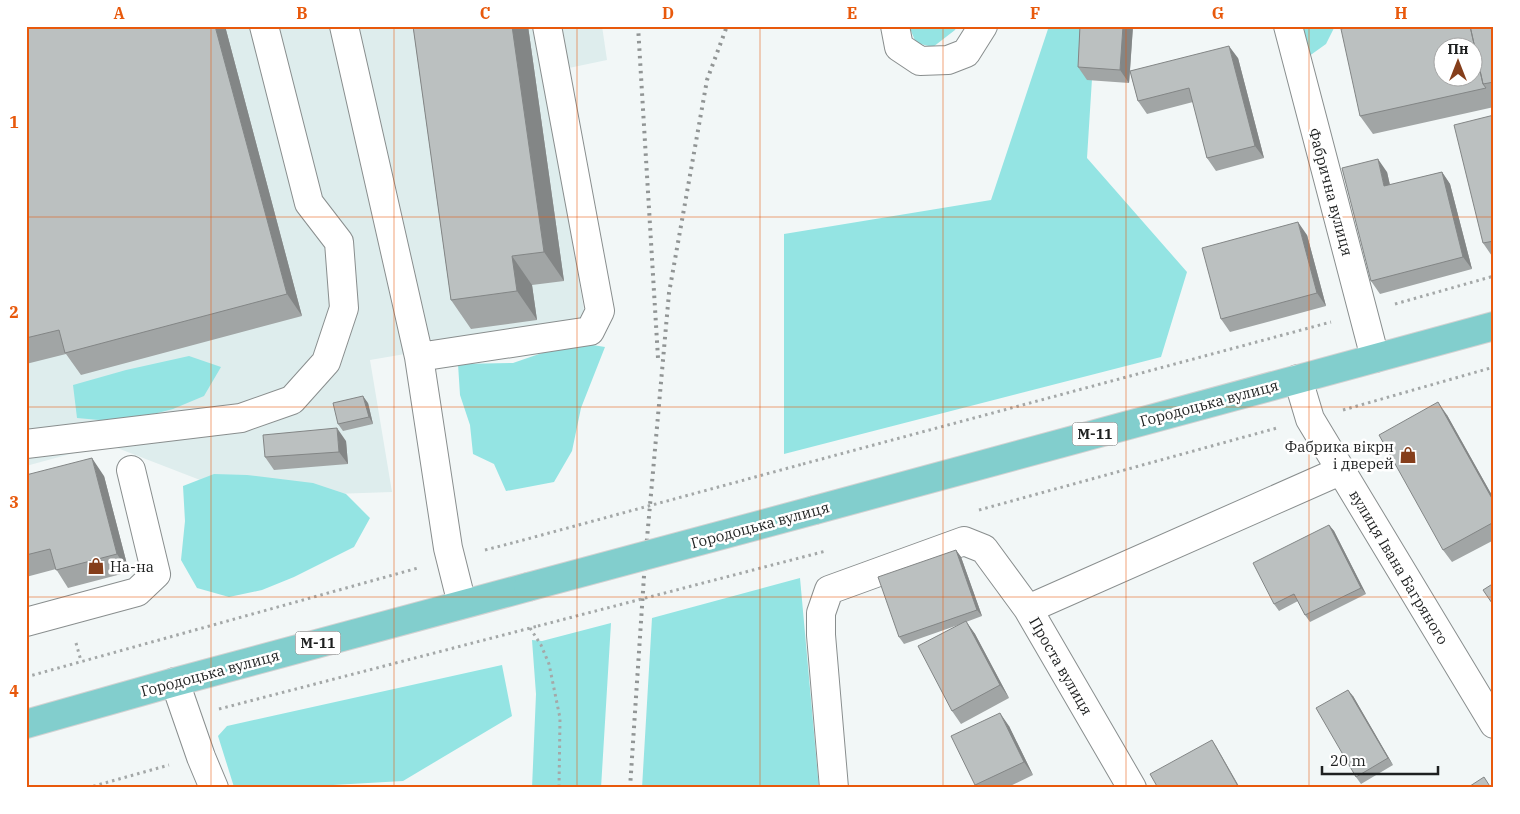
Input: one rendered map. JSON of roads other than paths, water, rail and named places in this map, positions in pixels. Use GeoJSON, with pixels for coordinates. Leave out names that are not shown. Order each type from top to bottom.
{"type":"FeatureCollection","features":[{"type":"Feature","properties":{"kind":"main road","name":"Городоцька вулиця"},"geometry":{"type":"LineString","coordinates":[[26,724],[528,586],[1494,326]]}},
{"type":"Feature","properties":{"kind":"street"},"geometry":{"type":"LineString","coordinates":[[26,444],[241,418],[292,400],[326,362],[344,308],[339,242],[309,203],[264,26]]}},
{"type":"Feature","properties":{"kind":"street"},"geometry":{"type":"LineString","coordinates":[[344,26],[419,356],[448,548],[462,604]]}},
{"type":"Feature","properties":{"kind":"street"},"geometry":{"type":"LineString","coordinates":[[419,356],[590,330],[600,311],[546,26]]}},
{"type":"Feature","properties":{"kind":"street"},"geometry":{"type":"LineString","coordinates":[[896,26],[899,47],[920,61],[948,60],[966,53],[983,26]]}},
{"type":"Feature","properties":{"kind":"street","name":"Фабрична вулиця"},"geometry":{"type":"LineString","coordinates":[[1288,26],[1375,358]]}},
{"type":"Feature","properties":{"kind":"street","name":"вулиця Івана Багряного"},"geometry":{"type":"LineString","coordinates":[[1298,379],[1310,419],[1494,724]]}},
{"type":"Feature","properties":{"kind":"street"},"geometry":{"type":"LineString","coordinates":[[26,622],[137,592],[156,574],[131,470]]}},
{"type":"Feature","properties":{"kind":"street"},"geometry":{"type":"LineString","coordinates":[[1028,609],[1340,471]]}},
{"type":"Feature","properties":{"kind":"street","name":"Проста вулиця"},"geometry":{"type":"LineString","coordinates":[[834,788],[821,635],[821,613],[829,590],[964,541],[984,550],[1028,609],[1132,788]]}},
{"type":"Feature","properties":{"kind":"street"},"geometry":{"type":"LineString","coordinates":[[175,682],[214,788]]}},
{"type":"Feature","properties":{"kind":"railway"},"geometry":{"type":"LineString","coordinates":[[638,26],[658,358]]}},
{"type":"Feature","properties":{"kind":"railway"},"geometry":{"type":"LineString","coordinates":[[630,788],[645,561],[669,293],[707,80],[727,26]]}},
{"type":"Feature","properties":{"kind":"place","name":"Фабрика вікрн і дверей"},"geometry":{"type":"Point","coordinates":[1408,455]}},
{"type":"Feature","properties":{"kind":"place","name":"На-на"},"geometry":{"type":"Point","coordinates":[96,566]}}]}
